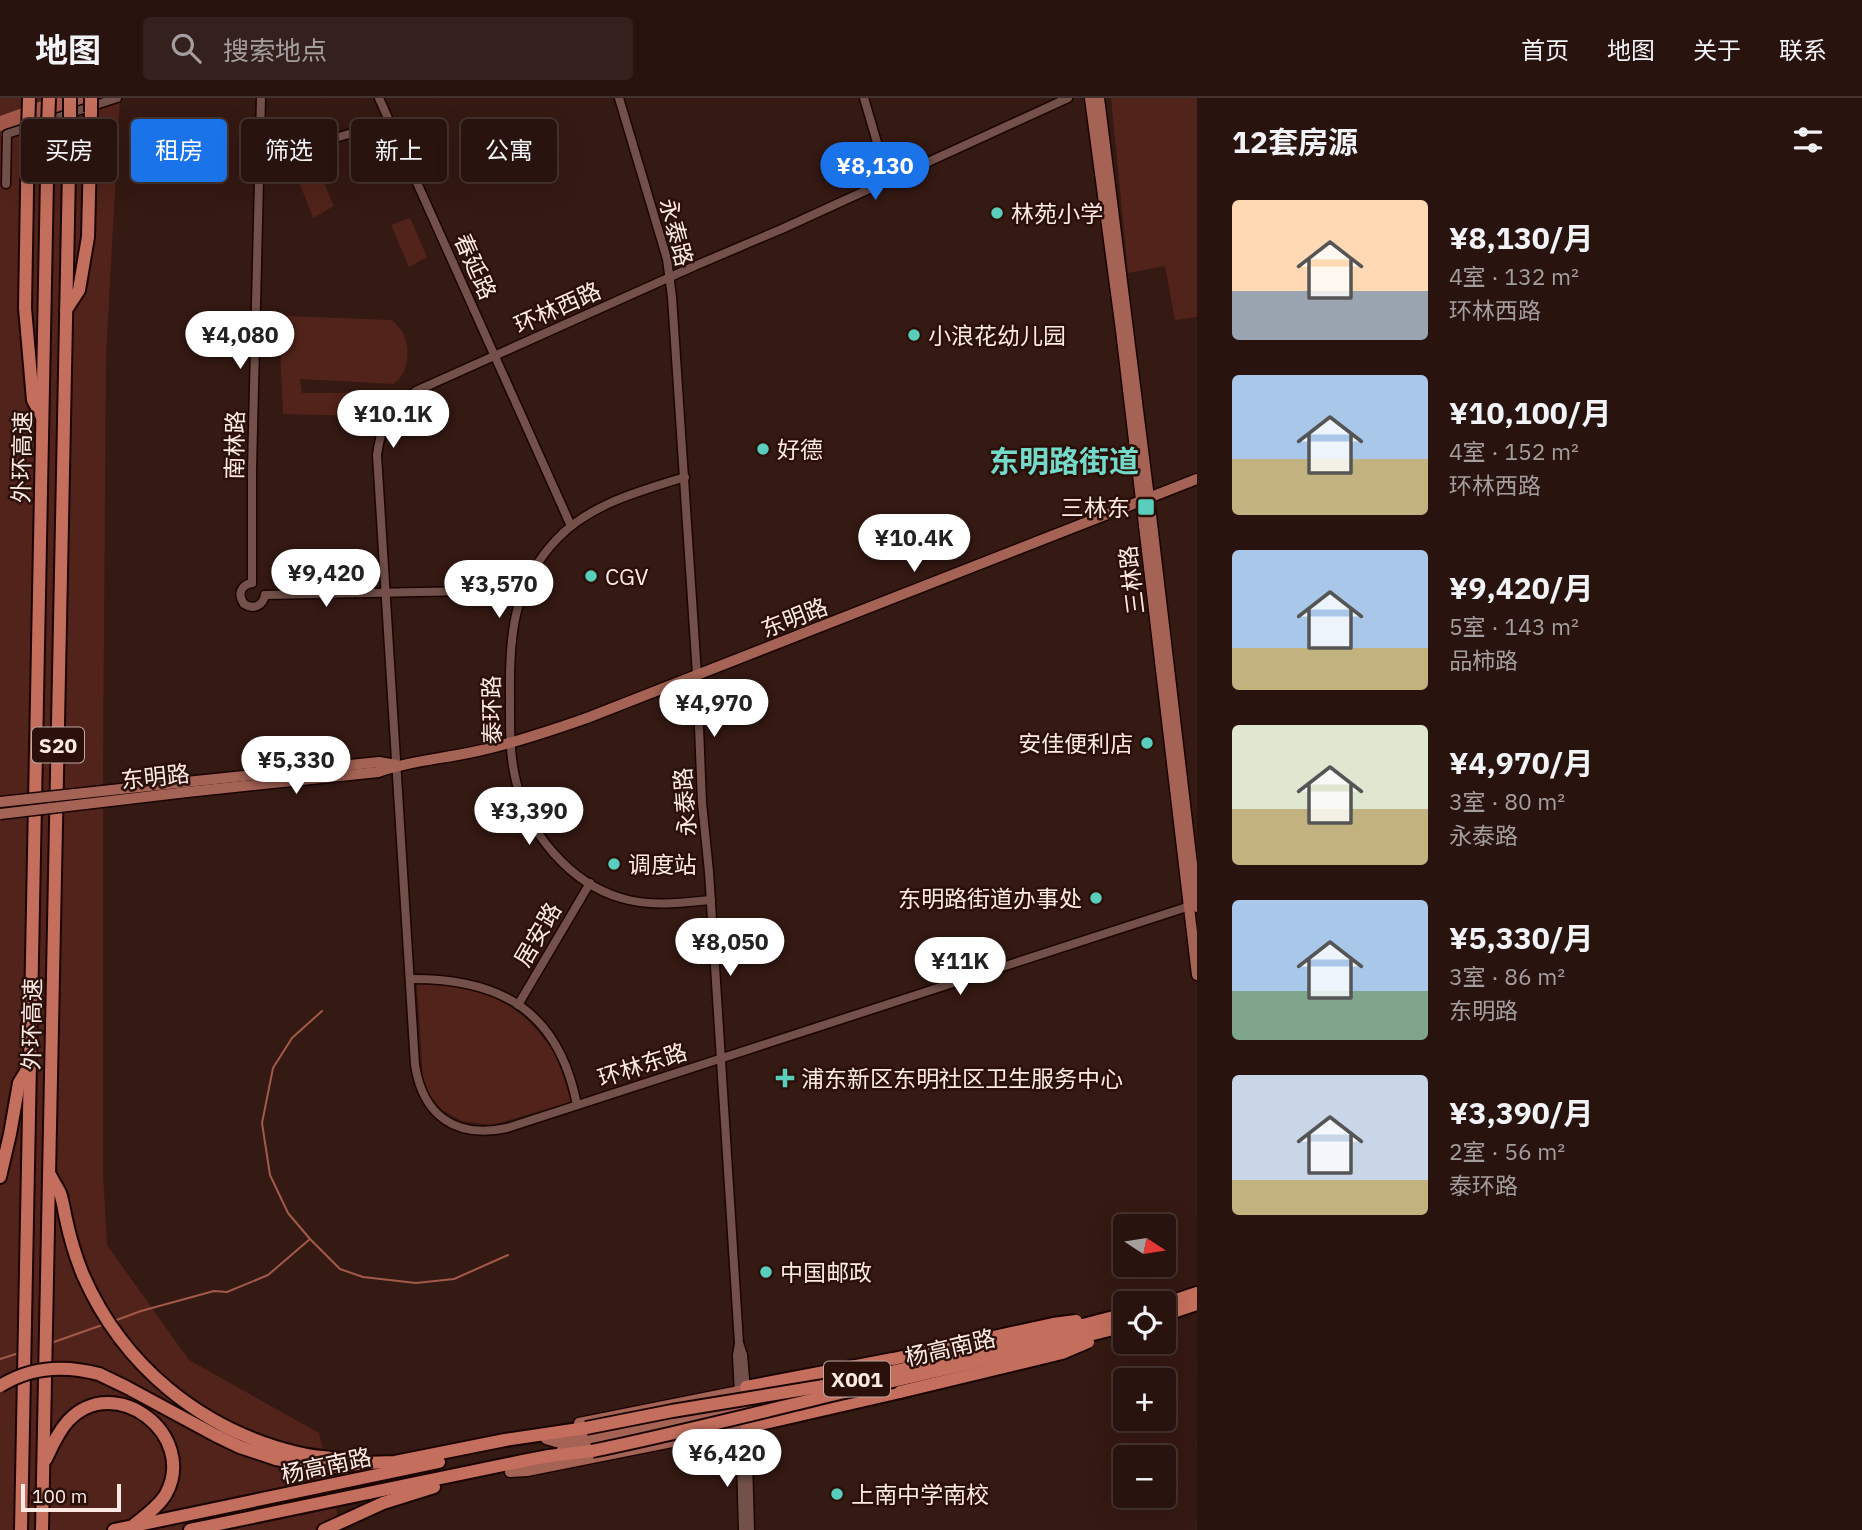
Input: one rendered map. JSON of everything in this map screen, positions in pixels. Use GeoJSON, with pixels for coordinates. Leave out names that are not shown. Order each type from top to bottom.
{"type":"FeatureCollection","features":[{"type":"Feature","properties":{"kind":"highway"},"geometry":{"type":"LineString","coordinates":[[29,98],[25,308],[33,400],[43,418]]}},
{"type":"Feature","properties":{"kind":"highway","name":"外环高速"},"geometry":{"type":"LineString","coordinates":[[21,1530],[49,98]]}},
{"type":"Feature","properties":{"kind":"highway","name":"外环高速"},"geometry":{"type":"LineString","coordinates":[[43,1530],[70,98]]}},
{"type":"Feature","properties":{"kind":"highway"},"geometry":{"type":"LineString","coordinates":[[66,310],[79,290],[88,237],[92,98]]}},
{"type":"Feature","properties":{"kind":"highway"},"geometry":{"type":"LineString","coordinates":[[0,1177],[19,1083],[30,1065]]}},
{"type":"Feature","properties":{"kind":"highway"},"geometry":{"type":"LineString","coordinates":[[49,1174],[61,1196],[82,1273],[101,1311],[132,1354],[168,1389],[210,1418],[262,1443],[299,1454],[363,1463]]}},
{"type":"Feature","properties":{"kind":"highway"},"geometry":{"type":"LineString","coordinates":[[1176,1299],[1197,1291]]}},
{"type":"Feature","properties":{"kind":"highway"},"geometry":{"type":"LineString","coordinates":[[1176,1312],[1197,1306]]}},
{"type":"Feature","properties":{"kind":"highway"},"geometry":{"type":"LineString","coordinates":[[744,1391],[823,1373],[842,1372],[1053,1324],[1113,1316]]}},
{"type":"Feature","properties":{"kind":"highway","name":"杨高南路"},"geometry":{"type":"LineString","coordinates":[[114,1530],[545,1439],[586,1425],[842,1382],[988,1350],[1113,1317]]}},
{"type":"Feature","properties":{"kind":"highway","name":"杨高南路"},"geometry":{"type":"LineString","coordinates":[[190,1530],[549,1456],[592,1451],[675,1434],[1113,1331]]}},
{"type":"Feature","properties":{"kind":"highway"},"geometry":{"type":"LineString","coordinates":[[744,1416],[852,1403],[1062,1353],[1113,1333]]}},
{"type":"Feature","properties":{"kind":"highway"},"geometry":{"type":"LineString","coordinates":[[0,1386],[19,1376],[37,1371],[56,1368],[85,1370],[113,1380],[215,1436],[258,1454],[317,1466],[341,1467],[395,1462],[586,1425]]}},
{"type":"Feature","properties":{"kind":"highway"},"geometry":{"type":"LineString","coordinates":[[44,1462],[68,1421],[81,1411],[99,1404],[118,1403],[135,1408],[149,1417],[170,1445],[173,1466],[165,1495],[132,1526]]}},
{"type":"Feature","properties":{"kind":"highway"},"geometry":{"type":"LineString","coordinates":[[324,1530],[356,1514],[413,1493],[592,1451]]}},
{"type":"Feature","properties":{"kind":"highway"},"geometry":{"type":"LineString","coordinates":[[341,1530],[356,1514]]}},
{"type":"Feature","properties":{"kind":"main road","name":"三林路"},"geometry":{"type":"LineString","coordinates":[[1090,98],[1145,500]]}},
{"type":"Feature","properties":{"kind":"main road","name":"三林路"},"geometry":{"type":"LineString","coordinates":[[1099,98],[1195,905],[1197,975]]}},
{"type":"Feature","properties":{"kind":"main road","name":"东明路"},"geometry":{"type":"LineString","coordinates":[[0,802],[378,772],[397,765],[462,755],[511,743],[587,718],[697,676],[1197,479]]}},
{"type":"Feature","properties":{"kind":"main road","name":"东明路"},"geometry":{"type":"LineString","coordinates":[[0,814],[187,787]]}},
{"type":"Feature","properties":{"kind":"main road"},"geometry":{"type":"LineString","coordinates":[[1176,1296],[1197,1291]]}},
{"type":"Feature","properties":{"kind":"main road"},"geometry":{"type":"LineString","coordinates":[[1176,1315],[1197,1306]]}},
{"type":"Feature","properties":{"kind":"main road","name":"杨高南路"},"geometry":{"type":"LineString","coordinates":[[549,1456],[558,1450],[744,1416],[1042,1354],[1113,1332]]}},
{"type":"Feature","properties":{"kind":"main road","name":"杨高南路"},"geometry":{"type":"LineString","coordinates":[[586,1425],[720,1394],[842,1372]]}},
{"type":"Feature","properties":{"kind":"main road"},"geometry":{"type":"LineString","coordinates":[[744,1391],[744,1416]]}},
{"type":"Feature","properties":{"kind":"main road","name":"杨高南路"},"geometry":{"type":"LineString","coordinates":[[510,1472],[581,1461],[724,1432],[744,1416]]}},
{"type":"Feature","properties":{"kind":"main road","name":"杨高南路"},"geometry":{"type":"LineString","coordinates":[[545,1439],[556,1443],[744,1416]]}},
{"type":"Feature","properties":{"kind":"street"},"geometry":{"type":"LineString","coordinates":[[6,184],[7,134],[117,98]]}},
{"type":"Feature","properties":{"kind":"street","name":"南林路"},"geometry":{"type":"LineString","coordinates":[[261,98],[261,119]]}},
{"type":"Feature","properties":{"kind":"street","name":"春延路"},"geometry":{"type":"LineString","coordinates":[[379,98],[389,119]]}},
{"type":"Feature","properties":{"kind":"street","name":"永泰路"},"geometry":{"type":"LineString","coordinates":[[619,98],[670,277],[685,477],[702,803],[744,1391]]}},
{"type":"Feature","properties":{"kind":"street"},"geometry":{"type":"LineString","coordinates":[[864,98],[888,180]]}},
{"type":"Feature","properties":{"kind":"street","name":"环林西路"},"geometry":{"type":"LineString","coordinates":[[397,765],[377,455],[384,424],[397,405],[416,391],[784,228],[1068,98]]}},
{"type":"Feature","properties":{"kind":"street","name":"南林路"},"geometry":{"type":"LineString","coordinates":[[252,583],[252,469],[259,182]]}},
{"type":"Feature","properties":{"kind":"street","name":"春延路"},"geometry":{"type":"LineString","coordinates":[[417,182],[571,526]]}},
{"type":"Feature","properties":{"kind":"street","name":"泰环路"},"geometry":{"type":"LineString","coordinates":[[685,477],[622,498],[586,516],[571,526],[545,552],[523,590],[512,628],[509,652],[511,743],[516,783],[529,819],[551,851],[576,874],[604,892],[635,901],[664,903],[711,900]]}},
{"type":"Feature","properties":{"kind":"street"},"geometry":{"type":"LineString","coordinates":[[252,583],[261,586],[265,595],[258,606],[253,607],[241,600],[241,590],[252,583]]}},
{"type":"Feature","properties":{"kind":"street"},"geometry":{"type":"LineString","coordinates":[[265,595],[523,590]]}},
{"type":"Feature","properties":{"kind":"street","name":"环林东路"},"geometry":{"type":"LineString","coordinates":[[397,765],[418,1081],[423,1096],[432,1108],[443,1118],[468,1130],[493,1131],[1195,905]]}},
{"type":"Feature","properties":{"kind":"street","name":"居安路"},"geometry":{"type":"LineString","coordinates":[[518,1005],[590,883]]}},
{"type":"Feature","properties":{"kind":"street"},"geometry":{"type":"LineString","coordinates":[[410,979],[461,982],[493,992],[518,1005],[539,1023],[560,1052],[570,1074],[577,1105]]}},
{"type":"Feature","properties":{"kind":"street"},"geometry":{"type":"LineString","coordinates":[[743,1530],[744,1416]]}},
{"type":"Feature","properties":{"kind":"street"},"geometry":{"type":"LineString","coordinates":[[744,1416],[750,1530]]}},
{"type":"Feature","properties":{"kind":"shaded area"},"geometry":{"type":"Polygon","coordinates":[[[0,98],[120,98],[117,153],[117,119],[21,119],[21,182],[115,182],[106,356],[103,1172],[107,1245],[189,1360],[319,1433],[341,1530],[0,1530],[0,98]]]}},
{"type":"Feature","properties":{"kind":"shaded area"},"geometry":{"type":"Polygon","coordinates":[[[50,98],[113,98],[41,119],[21,119],[21,125],[0,131],[0,116],[50,98]]]}},
{"type":"Feature","properties":{"kind":"shaded area"},"geometry":{"type":"Polygon","coordinates":[[[1111,98],[1197,98],[1197,317],[1175,320],[1165,266],[1128,273],[1111,98]]]}},
{"type":"Feature","properties":{"kind":"shaded area"},"geometry":{"type":"Polygon","coordinates":[[[299,182],[324,182],[334,206],[313,218],[299,182]]]}},
{"type":"Feature","properties":{"kind":"shaded area"},"geometry":{"type":"Polygon","coordinates":[[[410,218],[427,257],[409,267],[391,225],[410,218]]]}},
{"type":"Feature","properties":{"kind":"shaded area"},"geometry":{"type":"Polygon","coordinates":[[[287,316],[392,320],[406,340],[408,354],[405,368],[393,384],[300,379],[302,393],[363,393],[362,416],[283,414],[280,348],[287,316]]]}},
{"type":"Feature","properties":{"kind":"shaded area"},"geometry":{"type":"Polygon","coordinates":[[[417,984],[469,989],[500,1000],[513,1009],[527,1020],[551,1048],[571,1102],[492,1125],[462,1121],[442,1110],[428,1094],[423,1078],[417,984]]]}},
{"type":"Feature","properties":{"kind":"waterway"},"geometry":{"type":"LineString","coordinates":[[322,1011],[292,1038],[273,1068],[262,1123],[270,1175],[288,1213],[340,1269],[363,1277],[416,1283],[454,1279],[508,1255]]}},
{"type":"Feature","properties":{"kind":"waterway"},"geometry":{"type":"LineString","coordinates":[[114,1321],[214,1291],[227,1292],[268,1275],[310,1239]]}},
{"type":"Feature","properties":{"kind":"waterway"},"geometry":{"type":"LineString","coordinates":[[51,1343],[105,1324]]}},
{"type":"Feature","properties":{"kind":"waterway"},"geometry":{"type":"LineString","coordinates":[[0,1359],[19,1353]]}},
{"type":"Feature","properties":{"kind":"place","name":"林苑小学"},"geometry":{"type":"Point","coordinates":[997,213]}},
{"type":"Feature","properties":{"kind":"place","name":"小浪花幼儿园"},"geometry":{"type":"Point","coordinates":[914,335]}},
{"type":"Feature","properties":{"kind":"place","name":"好德"},"geometry":{"type":"Point","coordinates":[763,449]}},
{"type":"Feature","properties":{"kind":"place","name":"三林东"},"geometry":{"type":"Point","coordinates":[1146,507]}},
{"type":"Feature","properties":{"kind":"place","name":"CGV"},"geometry":{"type":"Point","coordinates":[591,576]}},
{"type":"Feature","properties":{"kind":"place","name":"安佳便利店"},"geometry":{"type":"Point","coordinates":[1147,743]}},
{"type":"Feature","properties":{"kind":"place","name":"调度站"},"geometry":{"type":"Point","coordinates":[614,864]}},
{"type":"Feature","properties":{"kind":"place","name":"东明路街道办事处"},"geometry":{"type":"Point","coordinates":[1096,898]}},
{"type":"Feature","properties":{"kind":"place","name":"浦东新区东明社区卫生服务中心"},"geometry":{"type":"Point","coordinates":[785,1078]}},
{"type":"Feature","properties":{"kind":"place","name":"中国邮政"},"geometry":{"type":"Point","coordinates":[766,1272]}},
{"type":"Feature","properties":{"kind":"place","name":"上南中学南校"},"geometry":{"type":"Point","coordinates":[837,1494]}},
{"type":"Feature","properties":{"kind":"district","name":"东明路街道"},"geometry":{"type":"Point","coordinates":[1064,460]}}]}
